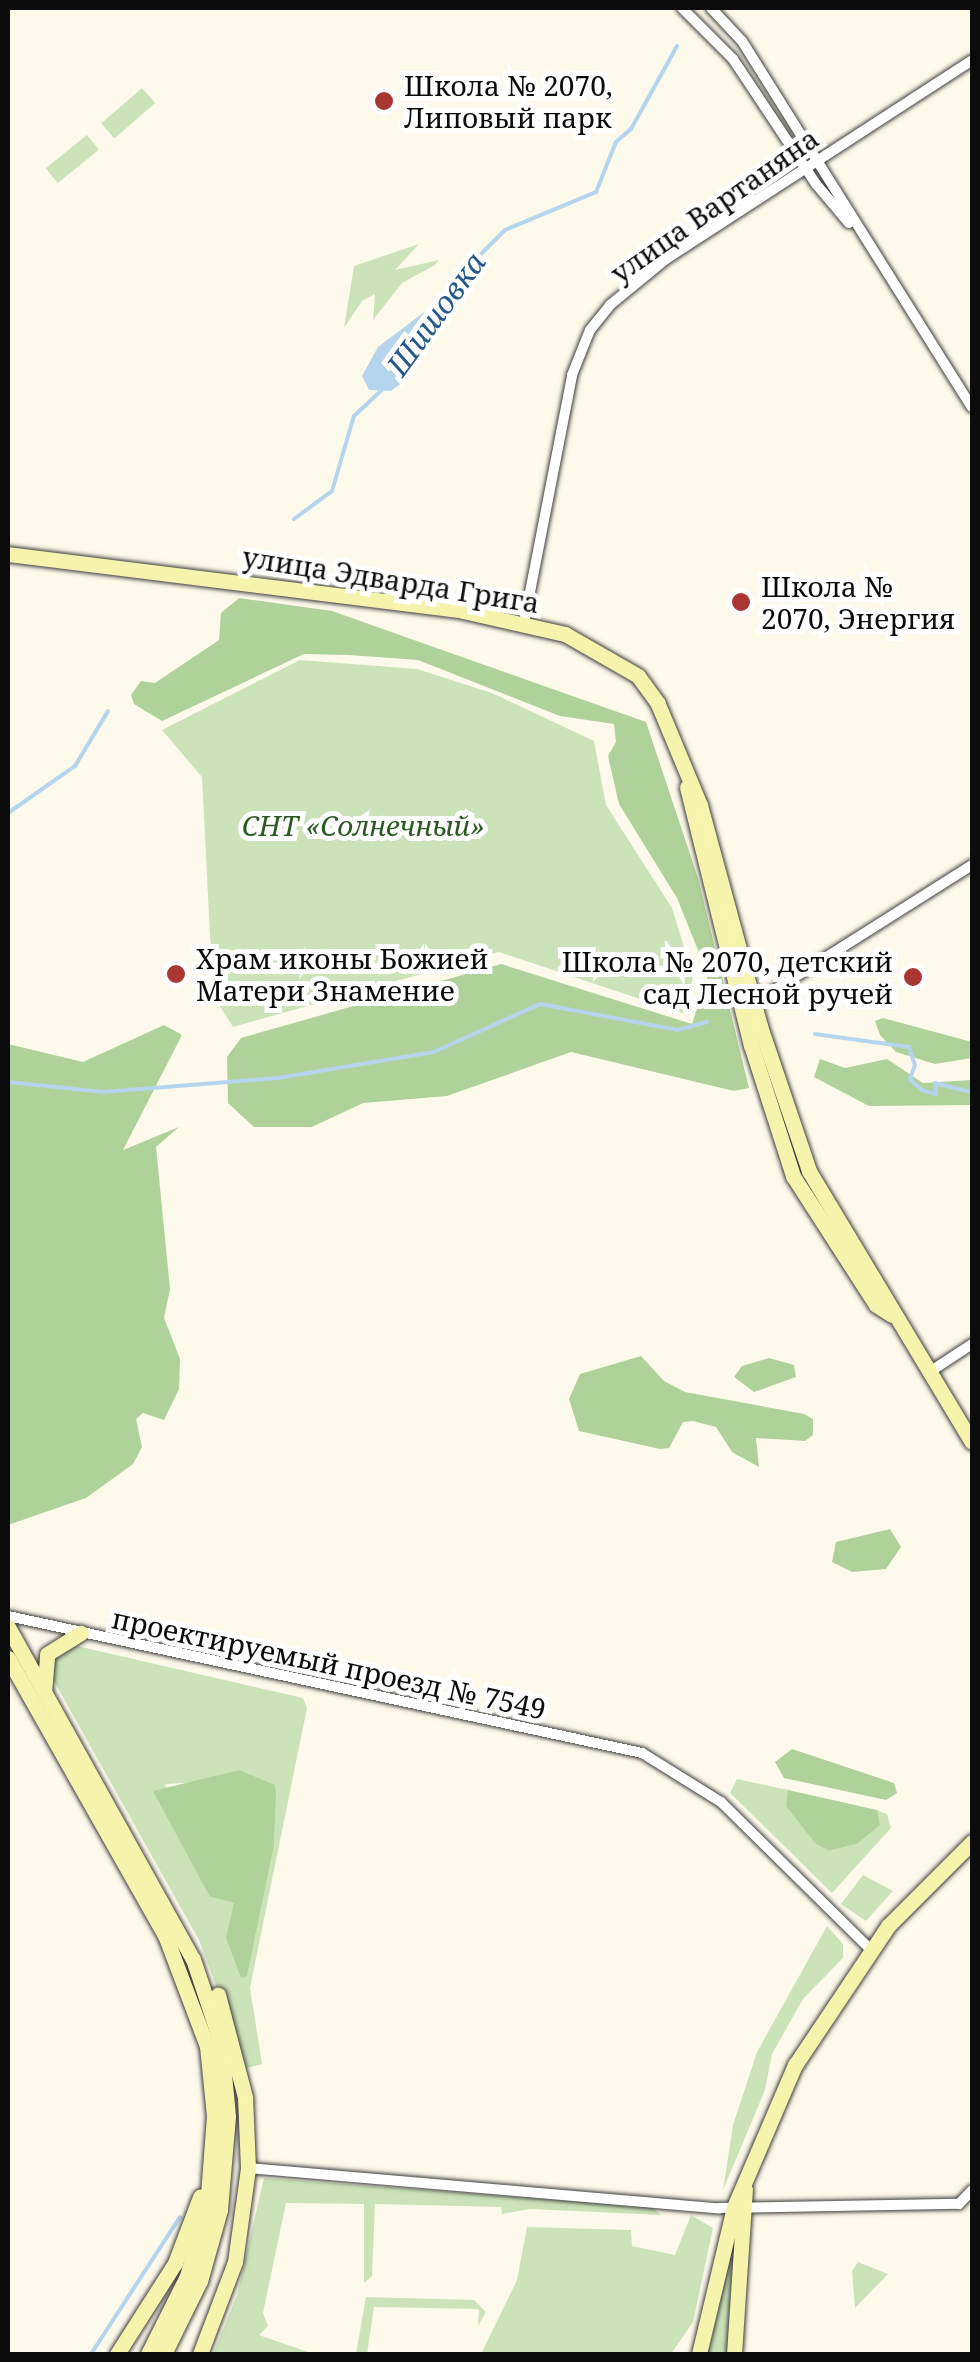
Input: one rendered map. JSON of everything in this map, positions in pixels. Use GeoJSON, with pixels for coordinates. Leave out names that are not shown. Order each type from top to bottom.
{"type":"FeatureCollection","features":[{"type":"Feature","properties":{"kind":"main road","name":"улица Эдварда Грига"},"geometry":{"type":"LineString","coordinates":[[8,554],[440,607],[524,624],[599,649],[638,676],[658,704],[686,783],[700,805],[793,1176],[876,1305],[892,1315],[972,1442]]}},
{"type":"Feature","properties":{"kind":"main road"},"geometry":{"type":"LineString","coordinates":[[8,1627],[44,1696],[216,1990],[230,2027],[245,2097],[248,2168],[235,2262],[200,2354]]}},
{"type":"Feature","properties":{"kind":"main road"},"geometry":{"type":"LineString","coordinates":[[44,1696],[47,1654],[82,1633]]}},
{"type":"Feature","properties":{"kind":"main road"},"geometry":{"type":"LineString","coordinates":[[8,1658],[185,1978],[212,2071],[213,2145],[200,2238],[148,2354]]}},
{"type":"Feature","properties":{"kind":"main road"},"geometry":{"type":"LineString","coordinates":[[699,2354],[739,2206],[795,2065],[870,1949],[972,1842]]}},
{"type":"Feature","properties":{"kind":"main road"},"geometry":{"type":"LineString","coordinates":[[164,2354],[213,2242],[228,2116],[215,2015],[179,1931]]}},
{"type":"Feature","properties":{"kind":"main road"},"geometry":{"type":"LineString","coordinates":[[117,2354],[187,2237],[213,2145]]}},
{"type":"Feature","properties":{"kind":"main road"},"geometry":{"type":"LineString","coordinates":[[734,2354],[739,2206]]}},
{"type":"Feature","properties":{"kind":"street"},"geometry":{"type":"LineString","coordinates":[[682,8],[733,59],[805,168],[860,235]]}},
{"type":"Feature","properties":{"kind":"street"},"geometry":{"type":"LineString","coordinates":[[711,8],[742,42],[819,160],[860,235],[972,407]]}},
{"type":"Feature","properties":{"kind":"street","name":"улица Вартаняна"},"geometry":{"type":"LineString","coordinates":[[524,624],[551,465],[572,375],[590,330],[666,259],[972,60]]}},
{"type":"Feature","properties":{"kind":"street"},"geometry":{"type":"LineString","coordinates":[[749,1006],[972,866]]}},
{"type":"Feature","properties":{"kind":"street"},"geometry":{"type":"LineString","coordinates":[[928,1372],[972,1344]]}},
{"type":"Feature","properties":{"kind":"street","name":"проектируемый проезд № 7549"},"geometry":{"type":"LineString","coordinates":[[8,1616],[642,1753],[699,1784],[870,1949]]}},
{"type":"Feature","properties":{"kind":"street"},"geometry":{"type":"LineString","coordinates":[[248,2168],[739,2206],[959,2204],[972,2190]]}},
{"type":"Feature","properties":{"kind":"green space"},"geometry":{"type":"Polygon","coordinates":[[[142,88],[155,103],[114,139],[101,123],[142,88]]]}},
{"type":"Feature","properties":{"kind":"green space"},"geometry":{"type":"Polygon","coordinates":[[[87,135],[99,150],[58,183],[46,168],[87,135]]]}},
{"type":"Feature","properties":{"kind":"green space"},"geometry":{"type":"Polygon","coordinates":[[[419,244],[395,270],[439,260],[435,265],[402,283],[373,320],[375,294],[362,301],[344,328],[354,266],[419,244]]]}},
{"type":"Feature","properties":{"kind":"green space"},"geometry":{"type":"Polygon","coordinates":[[[239,598],[332,611],[646,722],[698,878],[749,1088],[734,1091],[571,1052],[447,1096],[363,1103],[312,1127],[254,1127],[228,1103],[227,1057],[241,1038],[501,964],[692,1024],[708,975],[677,898],[619,804],[608,756],[616,742],[614,724],[560,716],[418,660],[349,655],[304,654],[162,721],[134,704],[131,695],[141,681],[155,683],[219,640],[221,613],[239,598]]]}},
{"type":"Feature","properties":{"kind":"green space","name":"СНТ «Солнечный»"},"geometry":{"type":"Polygon","coordinates":[[[300,660],[417,669],[492,693],[594,741],[606,805],[672,908],[693,976],[685,1014],[499,952],[233,1027],[213,995],[202,777],[162,730],[300,660]]]}},
{"type":"Feature","properties":{"kind":"green space"},"geometry":{"type":"Polygon","coordinates":[[[883,1018],[972,1042],[972,1058],[935,1064],[896,1052],[880,1035],[875,1021],[883,1018]]]}},
{"type":"Feature","properties":{"kind":"green space"},"geometry":{"type":"Polygon","coordinates":[[[164,1025],[182,1035],[123,1150],[179,1127],[156,1147],[170,1289],[164,1318],[180,1359],[179,1389],[164,1420],[143,1413],[136,1419],[142,1447],[133,1464],[86,1498],[8,1525],[8,1044],[83,1062],[164,1025]]]}},
{"type":"Feature","properties":{"kind":"green space"},"geometry":{"type":"Polygon","coordinates":[[[820,1059],[845,1068],[887,1059],[923,1083],[972,1080],[972,1105],[869,1106],[814,1077],[820,1059]]]}},
{"type":"Feature","properties":{"kind":"green space"},"geometry":{"type":"Polygon","coordinates":[[[641,1356],[664,1381],[685,1392],[804,1414],[813,1419],[813,1435],[805,1441],[756,1438],[759,1467],[732,1452],[716,1427],[693,1421],[683,1422],[669,1448],[660,1449],[579,1431],[569,1399],[580,1374],[641,1356]]]}},
{"type":"Feature","properties":{"kind":"green space"},"geometry":{"type":"Polygon","coordinates":[[[769,1358],[794,1365],[796,1377],[754,1392],[734,1377],[742,1366],[769,1358]]]}},
{"type":"Feature","properties":{"kind":"green space"},"geometry":{"type":"Polygon","coordinates":[[[890,1529],[901,1547],[886,1569],[852,1572],[832,1562],[836,1542],[890,1529]]]}},
{"type":"Feature","properties":{"kind":"green space"},"geometry":{"type":"Polygon","coordinates":[[[77,1646],[303,1698],[307,1708],[250,1988],[262,2064],[247,2068],[199,1940],[50,1674],[51,1661],[77,1646]],[[239,1770],[207,1782],[165,1784],[210,1897],[234,1903],[247,1975],[274,1846],[276,1798],[267,1783],[239,1770]]]}},
{"type":"Feature","properties":{"kind":"green space"},"geometry":{"type":"Polygon","coordinates":[[[792,1749],[894,1783],[897,1793],[886,1800],[784,1778],[775,1762],[792,1749]]]}},
{"type":"Feature","properties":{"kind":"green space"},"geometry":{"type":"Polygon","coordinates":[[[239,1770],[275,1785],[276,1798],[274,1846],[247,1976],[241,1978],[226,1938],[234,1903],[210,1897],[153,1791],[239,1770]]]}},
{"type":"Feature","properties":{"kind":"green space"},"geometry":{"type":"Polygon","coordinates":[[[737,1779],[788,1790],[803,1828],[830,1851],[857,1844],[875,1828],[877,1810],[887,1814],[891,1828],[832,1893],[730,1793],[737,1779]]]}},
{"type":"Feature","properties":{"kind":"green space"},"geometry":{"type":"Polygon","coordinates":[[[788,1790],[877,1810],[880,1825],[857,1844],[829,1851],[815,1843],[786,1806],[788,1790]]]}},
{"type":"Feature","properties":{"kind":"green space"},"geometry":{"type":"Polygon","coordinates":[[[863,1875],[893,1891],[866,1921],[841,1904],[863,1875]]]}},
{"type":"Feature","properties":{"kind":"green space"},"geometry":{"type":"Polygon","coordinates":[[[827,1926],[843,1944],[843,1958],[803,1999],[772,2054],[765,2090],[723,2190],[733,2125],[757,2052],[827,1926]]]}},
{"type":"Feature","properties":{"kind":"green space"},"geometry":{"type":"Polygon","coordinates":[[[264,2178],[652,2207],[661,2215],[530,2209],[502,2214],[501,2207],[375,2204],[372,2276],[364,2283],[364,2204],[286,2203],[263,2313],[268,2326],[259,2335],[311,2353],[213,2354],[237,2295],[264,2178]]]}},
{"type":"Feature","properties":{"kind":"green space"},"geometry":{"type":"Polygon","coordinates":[[[691,2215],[713,2228],[693,2322],[671,2354],[481,2354],[517,2280],[527,2227],[631,2230],[632,2246],[675,2255],[691,2215]]]}},
{"type":"Feature","properties":{"kind":"green space"},"geometry":{"type":"Polygon","coordinates":[[[733,2230],[739,2231],[728,2354],[704,2354],[733,2230]]]}},
{"type":"Feature","properties":{"kind":"green space"},"geometry":{"type":"Polygon","coordinates":[[[858,2262],[888,2274],[855,2308],[852,2271],[858,2262]]]}},
{"type":"Feature","properties":{"kind":"green space"},"geometry":{"type":"Polygon","coordinates":[[[366,2297],[474,2300],[486,2312],[478,2326],[479,2309],[374,2307],[367,2354],[356,2354],[366,2297]]]}},
{"type":"Feature","properties":{"kind":"water"},"geometry":{"type":"Polygon","coordinates":[[[465,270],[409,378],[391,391],[369,390],[362,376],[378,347],[440,300],[465,270]]]}},
{"type":"Feature","properties":{"kind":"waterway","name":"Шишовка"},"geometry":{"type":"LineString","coordinates":[[463,272],[505,230],[596,192],[616,142],[631,129],[677,46]]}},
{"type":"Feature","properties":{"kind":"waterway","name":"Шишовка"},"geometry":{"type":"LineString","coordinates":[[294,519],[332,491],[354,416],[381,391]]}},
{"type":"Feature","properties":{"kind":"waterway"},"geometry":{"type":"LineString","coordinates":[[8,813],[75,766],[108,711]]}},
{"type":"Feature","properties":{"kind":"waterway"},"geometry":{"type":"LineString","coordinates":[[8,1082],[103,1092],[278,1078],[434,1052],[540,1004],[677,1030],[707,1022]]}},
{"type":"Feature","properties":{"kind":"waterway"},"geometry":{"type":"LineString","coordinates":[[815,1034],[909,1047],[915,1065],[910,1079],[922,1090],[936,1094],[935,1083],[972,1092]]}},
{"type":"Feature","properties":{"kind":"waterway"},"geometry":{"type":"LineString","coordinates":[[91,2354],[180,2217]]}},
{"type":"Feature","properties":{"kind":"place","name":"Школа № 2070, Липовый парк"},"geometry":{"type":"Point","coordinates":[384,101]}},
{"type":"Feature","properties":{"kind":"place","name":"Школа № 2070, Энергия"},"geometry":{"type":"Point","coordinates":[741,602]}},
{"type":"Feature","properties":{"kind":"place","name":"Храм иконы Божией Матери Знамение"},"geometry":{"type":"Point","coordinates":[176,974]}},
{"type":"Feature","properties":{"kind":"place","name":"Школа № 2070, детский сад Лесной ручей"},"geometry":{"type":"Point","coordinates":[913,977]}}]}
